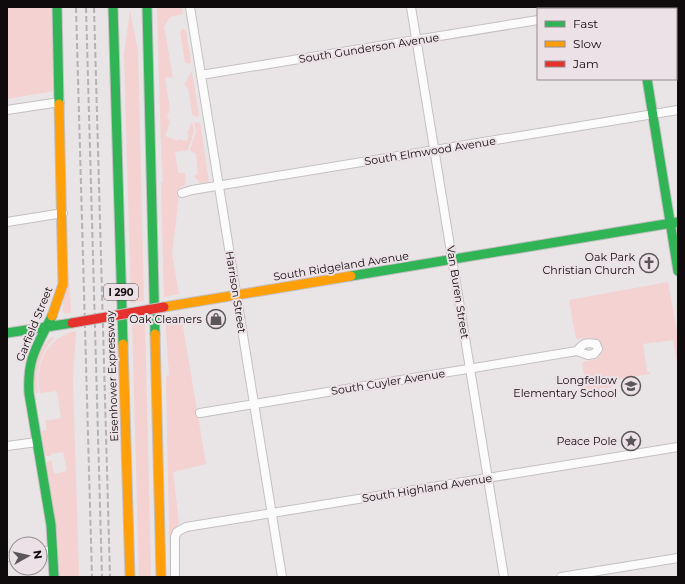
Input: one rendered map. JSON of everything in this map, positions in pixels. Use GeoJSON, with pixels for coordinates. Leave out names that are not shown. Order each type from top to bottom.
{"type":"FeatureCollection","features":[{"type":"Feature","properties":{"kind":"main road","name":"Garfield Street"},"geometry":{"type":"LineString","coordinates":[[54,577],[51,524],[37,442],[28,372],[32,356],[60,297],[63,284],[63,213],[57,7]]}},
{"type":"Feature","properties":{"kind":"main road","name":"Eisenhower Expressway"},"geometry":{"type":"LineString","coordinates":[[113,7],[130,577]]}},
{"type":"Feature","properties":{"kind":"main road","name":"I 290"},"geometry":{"type":"LineString","coordinates":[[147,7],[161,577]]}},
{"type":"Feature","properties":{"kind":"main road"},"geometry":{"type":"LineString","coordinates":[[647,80],[652,114],[674,223],[678,272]]}},
{"type":"Feature","properties":{"kind":"main road","name":"South Ridgeland Avenue"},"geometry":{"type":"LineString","coordinates":[[7,333],[674,223]]}},
{"type":"Feature","properties":{"kind":"street","name":"Harrison Street"},"geometry":{"type":"LineString","coordinates":[[190,7],[282,577]]}},
{"type":"Feature","properties":{"kind":"street","name":"Van Buren Street"},"geometry":{"type":"LineString","coordinates":[[411,7],[504,577]]}},
{"type":"Feature","properties":{"kind":"street","name":"South Gunderson Avenue"},"geometry":{"type":"LineString","coordinates":[[201,75],[537,20]]}},
{"type":"Feature","properties":{"kind":"street"},"geometry":{"type":"LineString","coordinates":[[7,110],[60,102]]}},
{"type":"Feature","properties":{"kind":"street","name":"South Elmwood Avenue"},"geometry":{"type":"LineString","coordinates":[[182,193],[219,185],[678,110]]}},
{"type":"Feature","properties":{"kind":"street"},"geometry":{"type":"LineString","coordinates":[[7,222],[63,213]]}},
{"type":"Feature","properties":{"kind":"street","name":"South Cuyler Avenue"},"geometry":{"type":"LineString","coordinates":[[200,413],[577,351]]}},
{"type":"Feature","properties":{"kind":"street"},"geometry":{"type":"LineString","coordinates":[[7,446],[37,442]]}},
{"type":"Feature","properties":{"kind":"street","name":"South Highland Avenue"},"geometry":{"type":"LineString","coordinates":[[175,577],[175,542],[177,532],[186,527],[678,447]]}},
{"type":"Feature","properties":{"kind":"street"},"geometry":{"type":"LineString","coordinates":[[48,551],[52,550]]}},
{"type":"Feature","properties":{"kind":"street"},"geometry":{"type":"LineString","coordinates":[[561,577],[678,558]]}},
{"type":"Feature","properties":{"kind":"shaded area"},"geometry":{"type":"Polygon","coordinates":[[[7,7],[52,7],[54,91],[7,99],[7,7]]]}},
{"type":"Feature","properties":{"kind":"shaded area"},"geometry":{"type":"Polygon","coordinates":[[[157,7],[182,7],[183,14],[170,17],[164,27],[173,77],[165,78],[170,109],[167,117],[170,122],[165,136],[178,141],[179,139],[187,141],[189,135],[187,134],[192,122],[194,131],[188,150],[175,152],[178,173],[185,173],[186,181],[184,186],[180,187],[172,254],[179,294],[164,297],[161,182],[163,182],[157,7]]]}},
{"type":"Feature","properties":{"kind":"shaded area"},"geometry":{"type":"Polygon","coordinates":[[[130,10],[138,51],[144,301],[131,303],[124,54],[130,10]]]}},
{"type":"Feature","properties":{"kind":"shaded area"},"geometry":{"type":"Polygon","coordinates":[[[182,29],[186,30],[191,62],[188,64],[185,62],[180,32],[182,29]]]}},
{"type":"Feature","properties":{"kind":"shaded area"},"geometry":{"type":"Polygon","coordinates":[[[192,72],[199,116],[196,117],[192,114],[188,88],[184,85],[192,72]]]}},
{"type":"Feature","properties":{"kind":"shaded area"},"geometry":{"type":"Polygon","coordinates":[[[194,122],[200,123],[209,182],[200,183],[194,176],[198,174],[196,154],[190,150],[196,131],[194,122]]]}},
{"type":"Feature","properties":{"kind":"shaded area"},"geometry":{"type":"Polygon","coordinates":[[[69,270],[71,313],[64,313],[63,305],[69,270]]]}},
{"type":"Feature","properties":{"kind":"shaded area"},"geometry":{"type":"Polygon","coordinates":[[[668,282],[678,338],[678,370],[673,340],[643,344],[647,372],[650,372],[650,374],[613,380],[614,385],[611,386],[611,388],[600,388],[600,390],[587,393],[582,362],[597,359],[602,347],[597,340],[588,338],[576,339],[569,300],[668,282]]]}},
{"type":"Feature","properties":{"kind":"shaded area"},"geometry":{"type":"Polygon","coordinates":[[[180,314],[206,464],[173,472],[179,523],[172,532],[171,537],[172,577],[170,577],[166,376],[169,375],[165,316],[180,314]]]}},
{"type":"Feature","properties":{"kind":"shaded area"},"geometry":{"type":"Polygon","coordinates":[[[145,320],[151,577],[139,577],[132,322],[145,320]]]}},
{"type":"Feature","properties":{"kind":"shaded area"},"geometry":{"type":"Polygon","coordinates":[[[76,331],[73,380],[79,577],[59,577],[58,541],[46,462],[51,460],[54,474],[67,471],[63,452],[51,454],[51,456],[45,456],[41,431],[47,430],[45,421],[61,418],[57,391],[40,393],[39,372],[41,363],[50,346],[57,339],[76,331]]]}},
{"type":"Feature","properties":{"kind":"shaded area"},"geometry":{"type":"Polygon","coordinates":[[[52,337],[54,338],[45,350],[42,357],[37,378],[38,393],[35,393],[34,378],[38,355],[46,342],[52,337]]]}},
{"type":"Feature","properties":{"kind":"railway"},"geometry":{"type":"LineString","coordinates":[[76,7],[92,577]]}},
{"type":"Feature","properties":{"kind":"railway"},"geometry":{"type":"LineString","coordinates":[[86,7],[102,577]]}},
{"type":"Feature","properties":{"kind":"railway"},"geometry":{"type":"LineString","coordinates":[[94,7],[110,577]]}},
{"type":"Feature","properties":{"kind":"traffic: fast"},"geometry":{"type":"LineString","coordinates":[[57,7],[59,104]]}},
{"type":"Feature","properties":{"kind":"traffic: fast"},"geometry":{"type":"LineString","coordinates":[[113,7],[123,344]]}},
{"type":"Feature","properties":{"kind":"traffic: fast"},"geometry":{"type":"LineString","coordinates":[[147,7],[155,334]]}},
{"type":"Feature","properties":{"kind":"traffic: fast"},"geometry":{"type":"LineString","coordinates":[[647,80],[678,271]]}},
{"type":"Feature","properties":{"kind":"traffic: fast"},"geometry":{"type":"LineString","coordinates":[[351,276],[678,222]]}},
{"type":"Feature","properties":{"kind":"traffic: fast"},"geometry":{"type":"LineString","coordinates":[[52,316],[31,361],[29,393],[51,525],[54,577]]}},
{"type":"Feature","properties":{"kind":"traffic: fast"},"geometry":{"type":"LineString","coordinates":[[7,333],[72,323]]}},
{"type":"Feature","properties":{"kind":"traffic: slow"},"geometry":{"type":"LineString","coordinates":[[52,316],[63,284],[59,104]]}},
{"type":"Feature","properties":{"kind":"traffic: slow"},"geometry":{"type":"LineString","coordinates":[[164,307],[351,276]]}},
{"type":"Feature","properties":{"kind":"traffic: slow"},"geometry":{"type":"LineString","coordinates":[[155,334],[161,577]]}},
{"type":"Feature","properties":{"kind":"traffic: slow"},"geometry":{"type":"LineString","coordinates":[[123,344],[130,577]]}},
{"type":"Feature","properties":{"kind":"traffic: jam"},"geometry":{"type":"LineString","coordinates":[[72,323],[164,307]]}},
{"type":"Feature","properties":{"kind":"place","name":"Oak Park Christian Church"},"geometry":{"type":"Point","coordinates":[649,263]}},
{"type":"Feature","properties":{"kind":"place","name":"Oak Cleaners"},"geometry":{"type":"Point","coordinates":[216,319]}},
{"type":"Feature","properties":{"kind":"place","name":"Longfellow Elementary School"},"geometry":{"type":"Point","coordinates":[631,386]}},
{"type":"Feature","properties":{"kind":"place","name":"Peace Pole"},"geometry":{"type":"Point","coordinates":[631,441]}}]}
